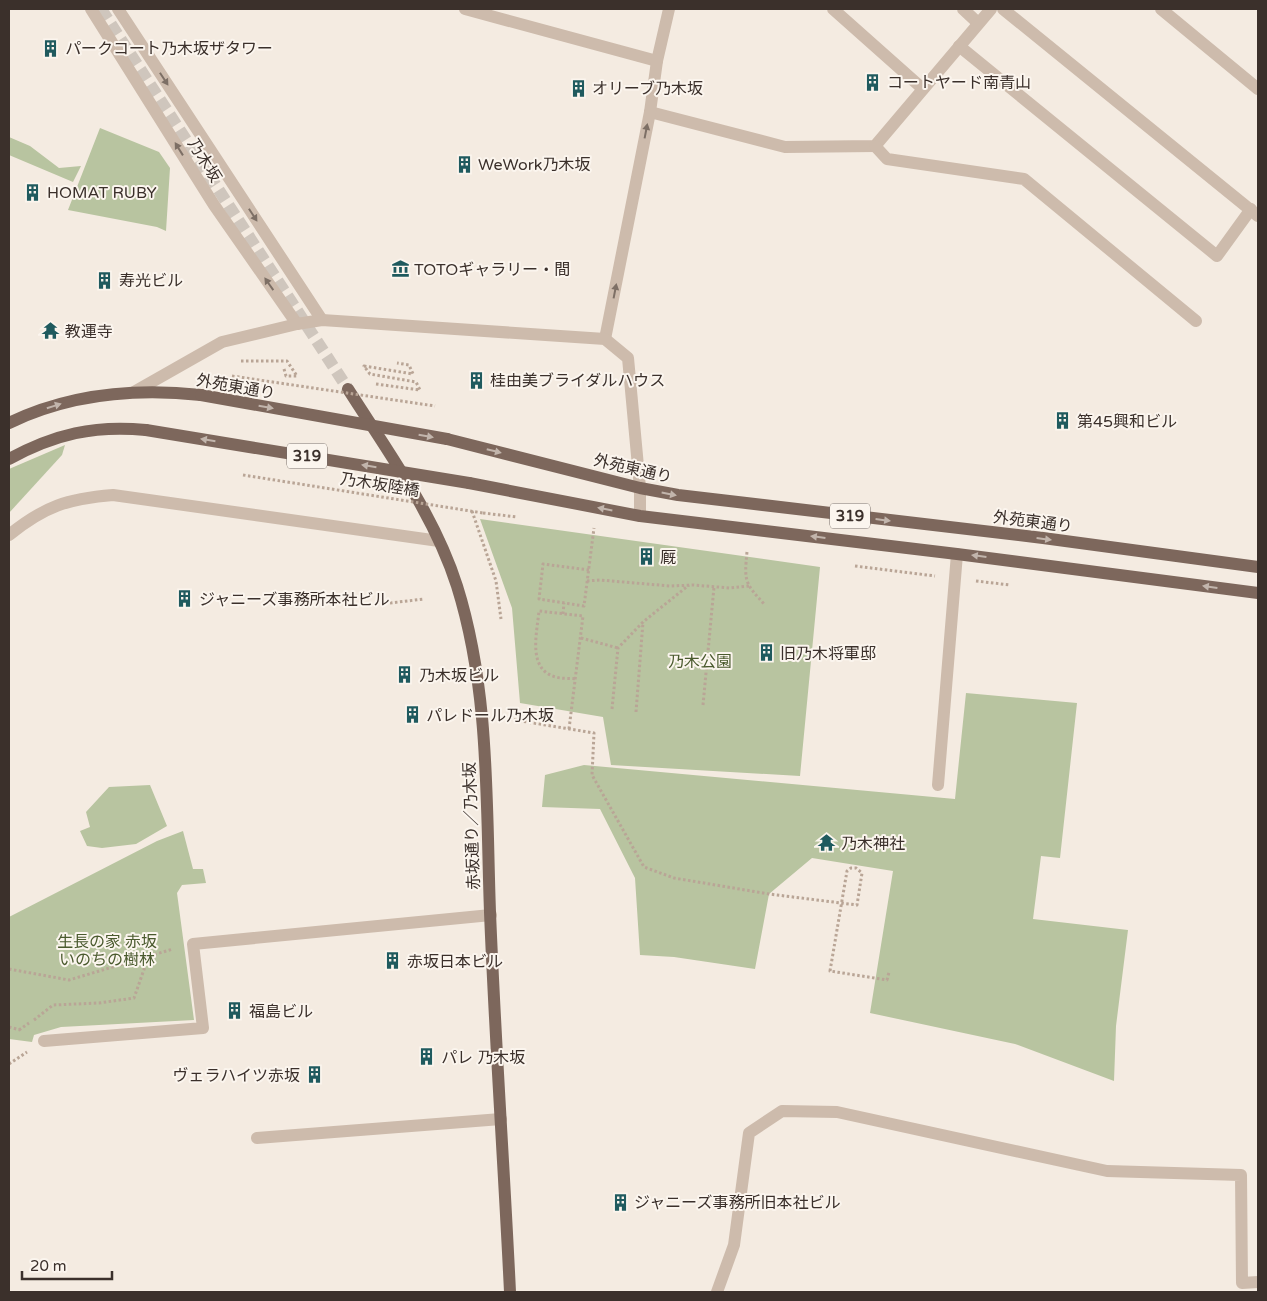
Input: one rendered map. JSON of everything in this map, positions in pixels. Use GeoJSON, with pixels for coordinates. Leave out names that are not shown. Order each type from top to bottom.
{"type":"FeatureCollection","features":[{"type":"Feature","properties":{"kind":"main road","name":"赤坂通り／乃木坂"},"geometry":{"type":"LineString","coordinates":[[348,389],[430,519],[456,584],[471,635],[482,706],[510,1292]]}},
{"type":"Feature","properties":{"kind":"main road","name":"外苑東通り"},"geometry":{"type":"LineString","coordinates":[[9,423],[56,404],[77,399],[134,392],[201,395],[447,440],[640,488],[678,495],[1043,538],[1258,567]]}},
{"type":"Feature","properties":{"kind":"main road","name":"319"},"geometry":{"type":"LineString","coordinates":[[9,459],[46,441],[71,433],[112,428],[146,430],[468,483],[640,516],[1258,593]]}},
{"type":"Feature","properties":{"kind":"street","name":"乃木坂"},"geometry":{"type":"LineString","coordinates":[[90,9],[214,205],[297,324]]}},
{"type":"Feature","properties":{"kind":"street","name":"乃木坂"},"geometry":{"type":"LineString","coordinates":[[118,9],[322,320]]}},
{"type":"Feature","properties":{"kind":"street"},"geometry":{"type":"LineString","coordinates":[[465,9],[657,61]]}},
{"type":"Feature","properties":{"kind":"street"},"geometry":{"type":"LineString","coordinates":[[605,339],[650,112],[657,61],[668,9]]}},
{"type":"Feature","properties":{"kind":"street"},"geometry":{"type":"LineString","coordinates":[[833,9],[922,89]]}},
{"type":"Feature","properties":{"kind":"street"},"geometry":{"type":"LineString","coordinates":[[963,9],[978,23]]}},
{"type":"Feature","properties":{"kind":"street"},"geometry":{"type":"LineString","coordinates":[[875,146],[991,9]]}},
{"type":"Feature","properties":{"kind":"street"},"geometry":{"type":"LineString","coordinates":[[959,46],[1217,256],[1254,213],[1002,9]]}},
{"type":"Feature","properties":{"kind":"street"},"geometry":{"type":"LineString","coordinates":[[1161,9],[1258,89]]}},
{"type":"Feature","properties":{"kind":"street"},"geometry":{"type":"LineString","coordinates":[[650,112],[785,147],[875,146],[887,159],[1024,179],[1196,321]]}},
{"type":"Feature","properties":{"kind":"street"},"geometry":{"type":"LineString","coordinates":[[134,392],[222,342],[322,320],[605,339],[628,358],[640,488],[640,516]]}},
{"type":"Feature","properties":{"kind":"street"},"geometry":{"type":"LineString","coordinates":[[9,535],[25,522],[52,506],[84,497],[113,495],[439,541]]}},
{"type":"Feature","properties":{"kind":"street"},"geometry":{"type":"LineString","coordinates":[[938,784],[957,554]]}},
{"type":"Feature","properties":{"kind":"street"},"geometry":{"type":"LineString","coordinates":[[44,1041],[203,1028],[193,944],[491,915]]}},
{"type":"Feature","properties":{"kind":"street"},"geometry":{"type":"LineString","coordinates":[[717,1292],[734,1245],[749,1133],[782,1111],[837,1112],[1107,1171],[1241,1175],[1242,1283],[1258,1282]]}},
{"type":"Feature","properties":{"kind":"street"},"geometry":{"type":"LineString","coordinates":[[257,1138],[501,1119]]}},
{"type":"Feature","properties":{"kind":"path"},"geometry":{"type":"LineString","coordinates":[[239,361],[287,362],[297,376],[286,376],[284,369]]}},
{"type":"Feature","properties":{"kind":"path"},"geometry":{"type":"LineString","coordinates":[[376,384],[420,390],[416,382],[370,374],[364,366],[413,374],[408,365],[397,363]]}},
{"type":"Feature","properties":{"kind":"path"},"geometry":{"type":"LineString","coordinates":[[232,376],[435,406]]}},
{"type":"Feature","properties":{"kind":"path","name":"乃木坂陸橋"},"geometry":{"type":"LineString","coordinates":[[243,475],[483,513]]}},
{"type":"Feature","properties":{"kind":"path"},"geometry":{"type":"LineString","coordinates":[[472,511],[496,581],[501,619]]}},
{"type":"Feature","properties":{"kind":"path"},"geometry":{"type":"LineString","coordinates":[[589,570],[543,564],[539,598],[584,606],[595,527]]}},
{"type":"Feature","properties":{"kind":"path"},"geometry":{"type":"LineString","coordinates":[[748,552],[745,573],[749,586],[765,605]]}},
{"type":"Feature","properties":{"kind":"path"},"geometry":{"type":"LineString","coordinates":[[587,581],[600,580],[670,586],[690,585],[730,588],[749,586]]}},
{"type":"Feature","properties":{"kind":"path"},"geometry":{"type":"LineString","coordinates":[[612,709],[618,648],[643,622],[690,585]]}},
{"type":"Feature","properties":{"kind":"path"},"geometry":{"type":"LineString","coordinates":[[703,705],[714,587]]}},
{"type":"Feature","properties":{"kind":"path"},"geometry":{"type":"LineString","coordinates":[[390,603],[424,599]]}},
{"type":"Feature","properties":{"kind":"path"},"geometry":{"type":"LineString","coordinates":[[563,614],[564,603]]}},
{"type":"Feature","properties":{"kind":"path"},"geometry":{"type":"LineString","coordinates":[[569,729],[576,679],[583,616],[539,611],[536,656],[538,662],[547,673],[556,677],[576,679]]}},
{"type":"Feature","properties":{"kind":"path"},"geometry":{"type":"LineString","coordinates":[[636,712],[643,622]]}},
{"type":"Feature","properties":{"kind":"path"},"geometry":{"type":"LineString","coordinates":[[581,638],[618,648]]}},
{"type":"Feature","properties":{"kind":"path"},"geometry":{"type":"LineString","coordinates":[[509,719],[594,733],[592,775],[644,867],[674,878],[769,894],[841,903],[857,905],[862,873],[860,870],[851,868],[847,871],[841,903],[830,972],[887,980],[889,972]]}},
{"type":"Feature","properties":{"kind":"path"},"geometry":{"type":"LineString","coordinates":[[9,969],[69,980],[193,944]]}},
{"type":"Feature","properties":{"kind":"path"},"geometry":{"type":"LineString","coordinates":[[9,1027],[19,1030],[53,1005],[99,1003],[134,998],[148,957]]}},
{"type":"Feature","properties":{"kind":"green space"},"geometry":{"type":"Polygon","coordinates":[[[100,128],[159,152],[170,168],[166,231],[157,227],[68,210],[100,128]]]}},
{"type":"Feature","properties":{"kind":"green space"},"geometry":{"type":"Polygon","coordinates":[[[9,137],[30,146],[59,168],[81,166],[73,182],[9,155],[9,137]]]}},
{"type":"Feature","properties":{"kind":"green space"},"geometry":{"type":"Polygon","coordinates":[[[65,445],[62,455],[9,513],[9,469],[65,445]]]}},
{"type":"Feature","properties":{"kind":"green space","name":"乃木公園"},"geometry":{"type":"Polygon","coordinates":[[[480,519],[820,567],[800,776],[611,765],[603,717],[520,703],[512,608],[480,519]]]}},
{"type":"Feature","properties":{"kind":"green space","name":"乃木神社"},"geometry":{"type":"Polygon","coordinates":[[[966,693],[1077,703],[1060,858],[1041,856],[1033,919],[1128,930],[1116,1026],[1114,1081],[1015,1044],[870,1013],[893,871],[812,858],[769,894],[755,969],[674,957],[640,955],[635,878],[600,809],[542,807],[545,775],[584,765],[955,799],[966,693]]]}},
{"type":"Feature","properties":{"kind":"green space"},"geometry":{"type":"Polygon","coordinates":[[[150,785],[167,826],[136,844],[102,848],[87,846],[80,831],[90,827],[86,812],[109,787],[150,785]]]}},
{"type":"Feature","properties":{"kind":"green space","name":"生長の家 赤坂 いのちの樹林"},"geometry":{"type":"Polygon","coordinates":[[[183,831],[193,869],[203,869],[206,883],[182,885],[177,893],[194,1020],[61,1027],[34,1035],[32,1042],[9,1039],[9,917],[157,841],[183,831]]]}},
{"type":"Feature","properties":{"kind":"tunnel"},"geometry":{"type":"LineString","coordinates":[[101,9],[348,389]]}},
{"type":"Feature","properties":{"kind":"place","name":"パークコート乃木坂ザタワー"},"geometry":{"type":"Point","coordinates":[51,48]}},
{"type":"Feature","properties":{"kind":"place","name":"コートヤード南青山"},"geometry":{"type":"Point","coordinates":[873,82]}},
{"type":"Feature","properties":{"kind":"place","name":"オリーブ乃木坂"},"geometry":{"type":"Point","coordinates":[578,88]}},
{"type":"Feature","properties":{"kind":"place","name":"WeWork乃木坂"},"geometry":{"type":"Point","coordinates":[464,164]}},
{"type":"Feature","properties":{"kind":"place","name":"HOMAT RUBY"},"geometry":{"type":"Point","coordinates":[33,192]}},
{"type":"Feature","properties":{"kind":"place","name":"TOTOギャラリー・間"},"geometry":{"type":"Point","coordinates":[400,269]}},
{"type":"Feature","properties":{"kind":"place","name":"寿光ビル"},"geometry":{"type":"Point","coordinates":[105,280]}},
{"type":"Feature","properties":{"kind":"place","name":"教運寺"},"geometry":{"type":"Point","coordinates":[51,331]}},
{"type":"Feature","properties":{"kind":"place","name":"桂由美ブライダルハウス"},"geometry":{"type":"Point","coordinates":[476,380]}},
{"type":"Feature","properties":{"kind":"place","name":"第45興和ビル"},"geometry":{"type":"Point","coordinates":[1063,421]}},
{"type":"Feature","properties":{"kind":"place","name":"厩"},"geometry":{"type":"Point","coordinates":[646,557]}},
{"type":"Feature","properties":{"kind":"place","name":"ジャニーズ事務所本社ビル"},"geometry":{"type":"Point","coordinates":[185,599]}},
{"type":"Feature","properties":{"kind":"place","name":"旧乃木将軍邸"},"geometry":{"type":"Point","coordinates":[766,653]}},
{"type":"Feature","properties":{"kind":"place","name":"乃木坂ビル"},"geometry":{"type":"Point","coordinates":[405,675]}},
{"type":"Feature","properties":{"kind":"place","name":"パレドール乃木坂"},"geometry":{"type":"Point","coordinates":[412,715]}},
{"type":"Feature","properties":{"kind":"place","name":"乃木神社"},"geometry":{"type":"Point","coordinates":[827,843]}},
{"type":"Feature","properties":{"kind":"place","name":"赤坂日本ビル"},"geometry":{"type":"Point","coordinates":[393,961]}},
{"type":"Feature","properties":{"kind":"place","name":"福島ビル"},"geometry":{"type":"Point","coordinates":[235,1011]}},
{"type":"Feature","properties":{"kind":"place","name":"パレ 乃木坂"},"geometry":{"type":"Point","coordinates":[427,1057]}},
{"type":"Feature","properties":{"kind":"place","name":"ヴェラハイツ赤坂"},"geometry":{"type":"Point","coordinates":[314,1075]}},
{"type":"Feature","properties":{"kind":"place","name":"ジャニーズ事務所旧本社ビル"},"geometry":{"type":"Point","coordinates":[620,1202]}}]}
